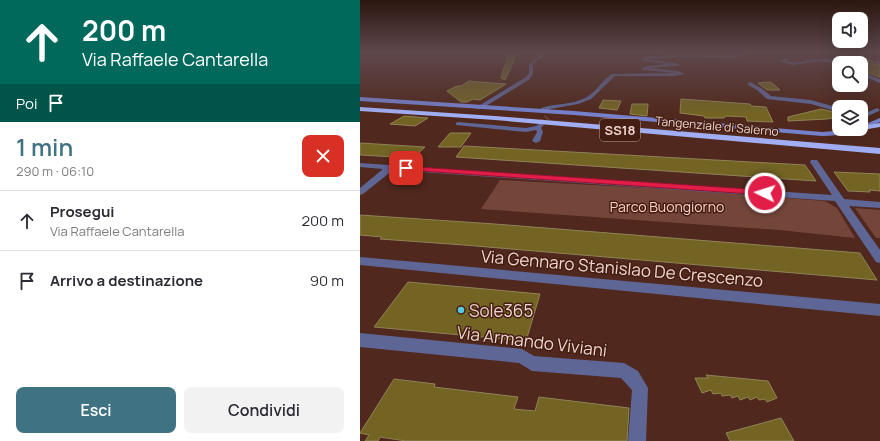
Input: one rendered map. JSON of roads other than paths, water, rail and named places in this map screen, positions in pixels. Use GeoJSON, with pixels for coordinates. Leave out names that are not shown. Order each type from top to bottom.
{"type":"FeatureCollection","features":[{"type":"Feature","properties":{"kind":"highway","name":"Tangenziale di Salerno"},"geometry":{"type":"LineString","coordinates":[[360,105],[495,114],[880,146]]}},
{"type":"Feature","properties":{"kind":"highway","name":"Tangenziale di Salerno"},"geometry":{"type":"LineString","coordinates":[[360,109],[496,118],[880,151]]}},
{"type":"Feature","properties":{"kind":"highway"},"geometry":{"type":"LineString","coordinates":[[868,126],[880,124]]}},
{"type":"Feature","properties":{"kind":"street"},"geometry":{"type":"LineString","coordinates":[[479,108],[528,78],[531,73]]}},
{"type":"Feature","properties":{"kind":"street"},"geometry":{"type":"LineString","coordinates":[[547,113],[543,109],[550,106],[577,102],[588,98],[614,75],[683,74],[679,73]]}},
{"type":"Feature","properties":{"kind":"street"},"geometry":{"type":"LineString","coordinates":[[868,76],[880,80]]}},
{"type":"Feature","properties":{"kind":"street"},"geometry":{"type":"LineString","coordinates":[[750,84],[759,89],[769,98],[811,102],[832,108]]}},
{"type":"Feature","properties":{"kind":"street"},"geometry":{"type":"LineString","coordinates":[[360,99],[832,134]]}},
{"type":"Feature","properties":{"kind":"street"},"geometry":{"type":"LineString","coordinates":[[868,114],[877,110]]}},
{"type":"Feature","properties":{"kind":"street"},"geometry":{"type":"LineString","coordinates":[[868,125],[880,120]]}},
{"type":"Feature","properties":{"kind":"street"},"geometry":{"type":"LineString","coordinates":[[458,124],[526,130],[539,126],[540,132],[536,141]]}},
{"type":"Feature","properties":{"kind":"street"},"geometry":{"type":"LineString","coordinates":[[814,162],[880,259]]}},
{"type":"Feature","properties":{"kind":"street"},"geometry":{"type":"LineString","coordinates":[[360,165],[507,174],[840,200],[880,205]]}},
{"type":"Feature","properties":{"kind":"street"},"geometry":{"type":"LineString","coordinates":[[360,192],[391,167]]}},
{"type":"Feature","properties":{"kind":"street","name":"Via Gennaro Stanislao De Crescenzo"},"geometry":{"type":"LineString","coordinates":[[360,261],[880,310]]}},
{"type":"Feature","properties":{"kind":"street","name":"Via Armando Viviani"},"geometry":{"type":"LineString","coordinates":[[360,340],[522,356],[532,363],[624,371],[632,377],[640,388],[637,441]]}},
{"type":"Feature","properties":{"kind":"tunnel"},"geometry":{"type":"LineString","coordinates":[[540,125],[547,117]]}},
{"type":"Feature","properties":{"kind":"place","name":"Sole365"},"geometry":{"type":"Point","coordinates":[461,310]}},
{"type":"Feature","properties":{"kind":"park label","name":"Parco Buongiorno"},"geometry":{"type":"Point","coordinates":[667,206]}}]}
